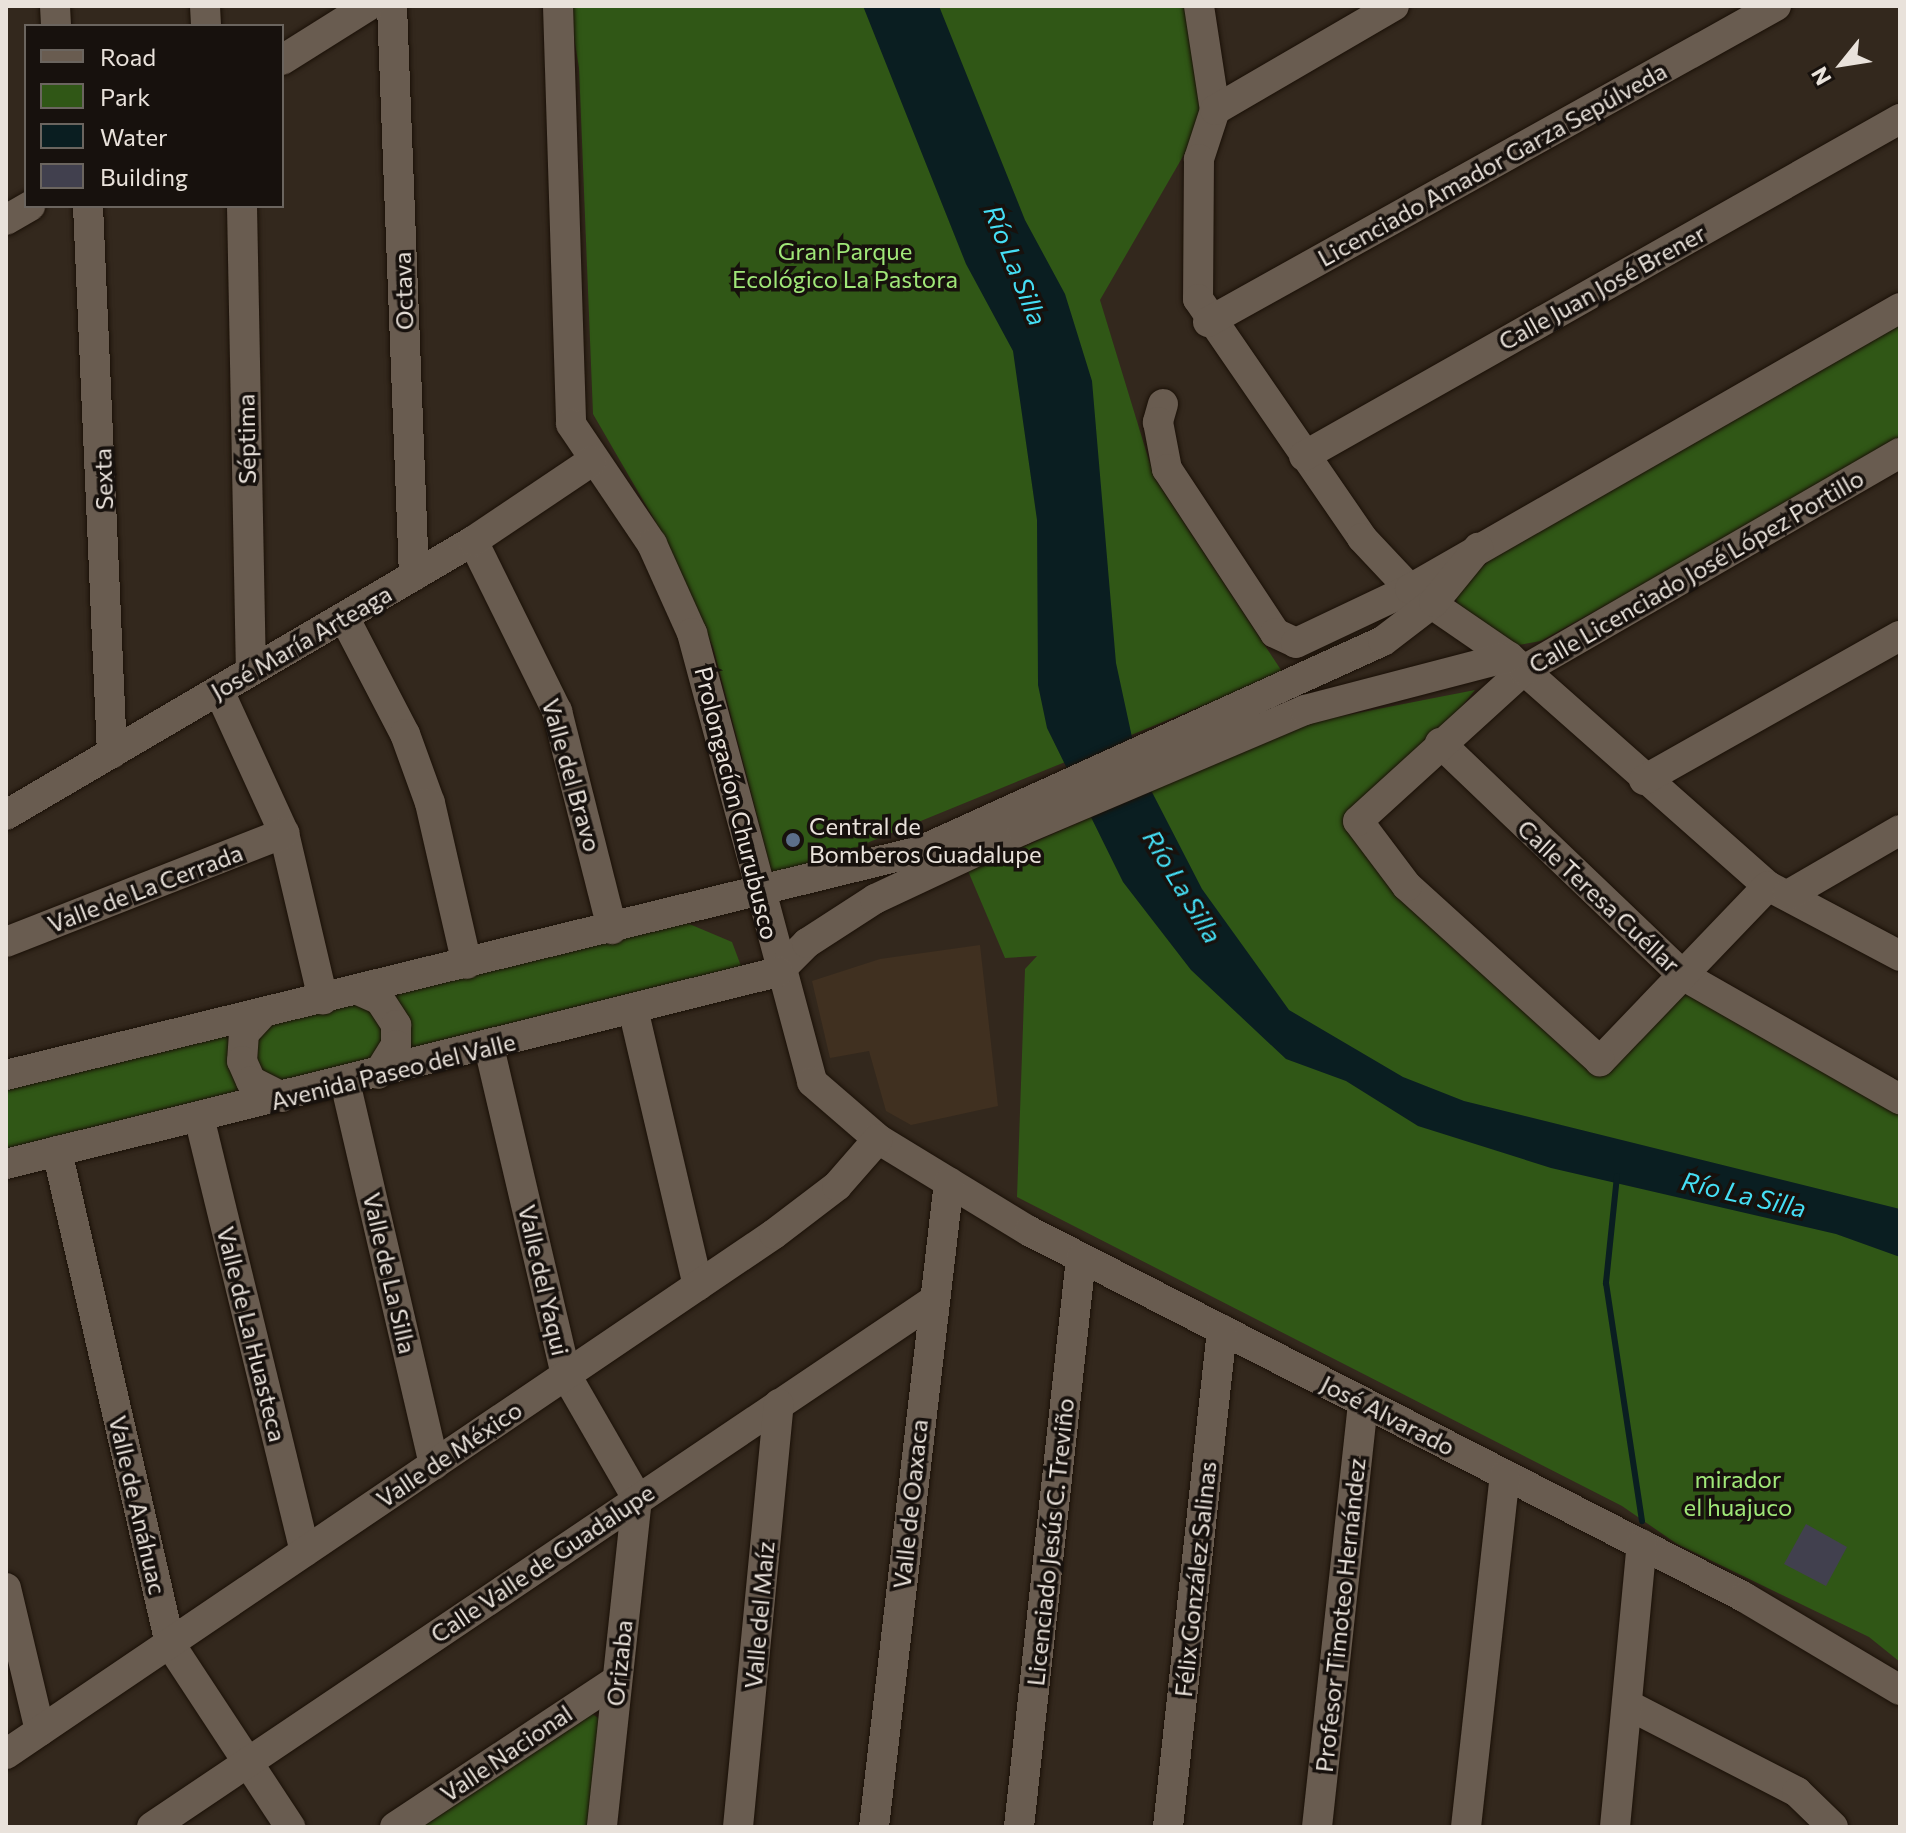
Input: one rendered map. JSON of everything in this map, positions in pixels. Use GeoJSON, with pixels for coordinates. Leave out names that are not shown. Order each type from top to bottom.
{"type":"FeatureCollection","features":[{"type":"Feature","properties":{"kind":"street","name":"Octava"},"geometry":{"type":"LineString","coordinates":[[392,6],[414,576]]}},
{"type":"Feature","properties":{"kind":"street"},"geometry":{"type":"LineString","coordinates":[[558,6],[566,87],[568,398],[571,424],[592,461]]}},
{"type":"Feature","properties":{"kind":"street"},"geometry":{"type":"LineString","coordinates":[[1215,110],[1394,6]]}},
{"type":"Feature","properties":{"kind":"street","name":"Licenciado Amador Garza Sepúlveda"},"geometry":{"type":"LineString","coordinates":[[1208,322],[1776,6]]}},
{"type":"Feature","properties":{"kind":"street"},"geometry":{"type":"LineString","coordinates":[[284,59],[358,9]]}},
{"type":"Feature","properties":{"kind":"street"},"geometry":{"type":"LineString","coordinates":[[1207,10],[1215,110],[1199,159],[1196,287],[1208,322],[1362,538],[1422,595],[1517,663],[1644,780],[1778,891],[1900,956]]}},
{"type":"Feature","properties":{"kind":"street","name":"Calle Juan José Brener"},"geometry":{"type":"LineString","coordinates":[[1304,456],[1900,119]]}},
{"type":"Feature","properties":{"kind":"street"},"geometry":{"type":"LineString","coordinates":[[6,220],[27,208]]}},
{"type":"Feature","properties":{"kind":"street","name":"Sexta"},"geometry":{"type":"LineString","coordinates":[[88,208],[112,753]]}},
{"type":"Feature","properties":{"kind":"street","name":"Séptima"},"geometry":{"type":"LineString","coordinates":[[242,208],[251,671]]}},
{"type":"Feature","properties":{"kind":"street","name":"Calle Licenciado José López Portillo"},"geometry":{"type":"LineString","coordinates":[[778,972],[807,943],[875,899],[1018,820],[1299,698],[1383,641],[1422,595],[1478,548],[1900,308]]}},
{"type":"Feature","properties":{"kind":"street"},"geometry":{"type":"LineString","coordinates":[[1163,404],[1158,422],[1167,469],[1281,638],[1305,641],[1422,595]]}},
{"type":"Feature","properties":{"kind":"street","name":"Calle Licenciado José López Portillo"},"geometry":{"type":"LineString","coordinates":[[1684,976],[1600,1061],[1407,886],[1358,825],[1517,663],[1900,453]]}},
{"type":"Feature","properties":{"kind":"street","name":"José María Arteaga"},"geometry":{"type":"LineString","coordinates":[[6,815],[473,541],[592,461]]}},
{"type":"Feature","properties":{"kind":"street","name":"Prolongacíon Churubusco"},"geometry":{"type":"LineString","coordinates":[[592,461],[633,511],[692,633],[763,893],[778,972],[812,1082],[878,1139]]}},
{"type":"Feature","properties":{"kind":"street","name":"Valle del Bravo"},"geometry":{"type":"LineString","coordinates":[[473,541],[557,711],[612,929]]}},
{"type":"Feature","properties":{"kind":"street"},"geometry":{"type":"LineString","coordinates":[[344,617],[405,734],[430,803],[467,964]]}},
{"type":"Feature","properties":{"kind":"street"},"geometry":{"type":"LineString","coordinates":[[1644,780],[1900,636]]}},
{"type":"Feature","properties":{"kind":"street","name":"Calle Licenciado José López Portillo"},"geometry":{"type":"LineString","coordinates":[[1299,698],[1517,663]]}},
{"type":"Feature","properties":{"kind":"street"},"geometry":{"type":"LineString","coordinates":[[219,691],[284,833],[323,999]]}},
{"type":"Feature","properties":{"kind":"street","name":"Calle Teresa Cuéllar"},"geometry":{"type":"LineString","coordinates":[[1440,743],[1684,976],[1900,1099]]}},
{"type":"Feature","properties":{"kind":"street","name":"Calle Licenciado José López Portillo"},"geometry":{"type":"LineString","coordinates":[[763,893],[893,860],[1018,820]]}},
{"type":"Feature","properties":{"kind":"street"},"geometry":{"type":"LineString","coordinates":[[1684,976],[1778,891],[1900,830]]}},
{"type":"Feature","properties":{"kind":"street","name":"Valle de La Cerrada"},"geometry":{"type":"LineString","coordinates":[[6,942],[284,833]]}},
{"type":"Feature","properties":{"kind":"street"},"geometry":{"type":"LineString","coordinates":[[6,1075],[763,893]]}},
{"type":"Feature","properties":{"kind":"street","name":"Avenida Paseo del Valle"},"geometry":{"type":"LineString","coordinates":[[6,1164],[634,1013],[778,972]]}},
{"type":"Feature","properties":{"kind":"street"},"geometry":{"type":"LineString","coordinates":[[358,990],[380,1000],[396,1025],[396,1045],[378,1074]]}},
{"type":"Feature","properties":{"kind":"street"},"geometry":{"type":"LineString","coordinates":[[634,1013],[698,1286]]}},
{"type":"Feature","properties":{"kind":"street"},"geometry":{"type":"LineString","coordinates":[[262,1014],[244,1033],[242,1061],[251,1081],[282,1097]]}},
{"type":"Feature","properties":{"kind":"street","name":"Valle del Yaqui"},"geometry":{"type":"LineString","coordinates":[[489,1047],[566,1375],[637,1498]]}},
{"type":"Feature","properties":{"kind":"street","name":"Valle de La Silla"},"geometry":{"type":"LineString","coordinates":[[345,1082],[434,1465]]}},
{"type":"Feature","properties":{"kind":"street","name":"Valle de La Huasteca"},"geometry":{"type":"LineString","coordinates":[[199,1117],[305,1551]]}},
{"type":"Feature","properties":{"kind":"street","name":"José Alvarado"},"geometry":{"type":"LineString","coordinates":[[878,1139],[1081,1258],[1642,1544],[1900,1690]]}},
{"type":"Feature","properties":{"kind":"street","name":"Valle de México"},"geometry":{"type":"LineString","coordinates":[[6,1754],[698,1286],[837,1186],[878,1139]]}},
{"type":"Feature","properties":{"kind":"street","name":"Valle de Anáhuac"},"geometry":{"type":"LineString","coordinates":[[57,1151],[170,1644],[290,1827]]}},
{"type":"Feature","properties":{"kind":"street","name":"Valle de Oaxaca"},"geometry":{"type":"LineString","coordinates":[[874,1827],[949,1182]]}},
{"type":"Feature","properties":{"kind":"street","name":"Licenciado Jesús C. Treviño"},"geometry":{"type":"LineString","coordinates":[[1019,1827],[1081,1258]]}},
{"type":"Feature","properties":{"kind":"street","name":"Calle Valle de Guadalupe"},"geometry":{"type":"LineString","coordinates":[[152,1827],[933,1301]]}},
{"type":"Feature","properties":{"kind":"street","name":"Félix González Salinas"},"geometry":{"type":"LineString","coordinates":[[1168,1827],[1222,1330]]}},
{"type":"Feature","properties":{"kind":"street","name":"Profesor Timoteo Hernández"},"geometry":{"type":"LineString","coordinates":[[1317,1827],[1363,1402]]}},
{"type":"Feature","properties":{"kind":"street","name":"Valle del Maíz"},"geometry":{"type":"LineString","coordinates":[[738,1827],[779,1404]]}},
{"type":"Feature","properties":{"kind":"street"},"geometry":{"type":"LineString","coordinates":[[1466,1827],[1505,1475]]}},
{"type":"Feature","properties":{"kind":"street","name":"Orizaba"},"geometry":{"type":"LineString","coordinates":[[602,1827],[637,1498]]}},
{"type":"Feature","properties":{"kind":"street"},"geometry":{"type":"LineString","coordinates":[[1615,1827],[1642,1544]]}},
{"type":"Feature","properties":{"kind":"street"},"geometry":{"type":"LineString","coordinates":[[6,1588],[40,1731]]}},
{"type":"Feature","properties":{"kind":"street","name":"Valle Nacional"},"geometry":{"type":"LineString","coordinates":[[395,1827],[617,1680]]}},
{"type":"Feature","properties":{"kind":"street"},"geometry":{"type":"LineString","coordinates":[[1628,1705],[1797,1792],[1833,1827]]}},
{"type":"Feature","properties":{"kind":"shaded area"},"geometry":{"type":"Polygon","coordinates":[[[980,945],[998,1106],[911,1125],[886,1111],[869,1051],[830,1058],[812,981],[880,959],[980,945]]]}},
{"type":"Feature","properties":{"kind":"green space","name":"Gran Parque Ecológico La Pastora"},"geometry":{"type":"Polygon","coordinates":[[[569,6],[1184,6],[1208,113],[1100,300],[1154,477],[1283,673],[774,881],[713,647],[666,540],[593,414],[579,68],[569,6]]]}},
{"type":"Feature","properties":{"kind":"green space"},"geometry":{"type":"Polygon","coordinates":[[[1900,319],[1900,443],[1541,641],[1513,646],[1457,605],[1455,593],[1507,543],[1900,319]]]}},
{"type":"Feature","properties":{"kind":"green space","name":"mirador el huajuco"},"geometry":{"type":"Polygon","coordinates":[[[1475,690],[1366,825],[1594,1055],[1684,976],[1900,1098],[1900,1662],[1869,1637],[1677,1544],[1622,1506],[1017,1197],[1025,969],[1037,956],[1005,958],[968,871],[1306,723],[1475,690]]]}},
{"type":"Feature","properties":{"kind":"green space"},"geometry":{"type":"Polygon","coordinates":[[[687,923],[732,942],[741,966],[6,1152],[6,1087],[687,923]]]}},
{"type":"Feature","properties":{"kind":"green space"},"geometry":{"type":"Polygon","coordinates":[[[591,1713],[601,1720],[596,1827],[418,1827],[591,1713]]]}},
{"type":"Feature","properties":{"kind":"water","name":"Río La Silla"},"geometry":{"type":"Polygon","coordinates":[[[863,6],[939,6],[1025,220],[1065,294],[1092,381],[1116,663],[1138,765],[1202,889],[1289,1010],[1403,1077],[1464,1101],[1900,1209],[1900,1257],[1836,1234],[1551,1168],[1418,1126],[1346,1081],[1286,1059],[1191,970],[1123,882],[1047,728],[1038,685],[1037,520],[1013,351],[966,264],[863,6]]]}},
{"type":"Feature","properties":{"kind":"building"},"geometry":{"type":"Polygon","coordinates":[[[1806,1524],[1847,1547],[1826,1586],[1784,1564],[1806,1524]]]}},
{"type":"Feature","properties":{"kind":"waterway"},"geometry":{"type":"LineString","coordinates":[[1617,1176],[1606,1283],[1642,1521]]}},
{"type":"Feature","properties":{"kind":"place","name":"Central de Bomberos Guadalupe"},"geometry":{"type":"Point","coordinates":[793,840]}}]}
